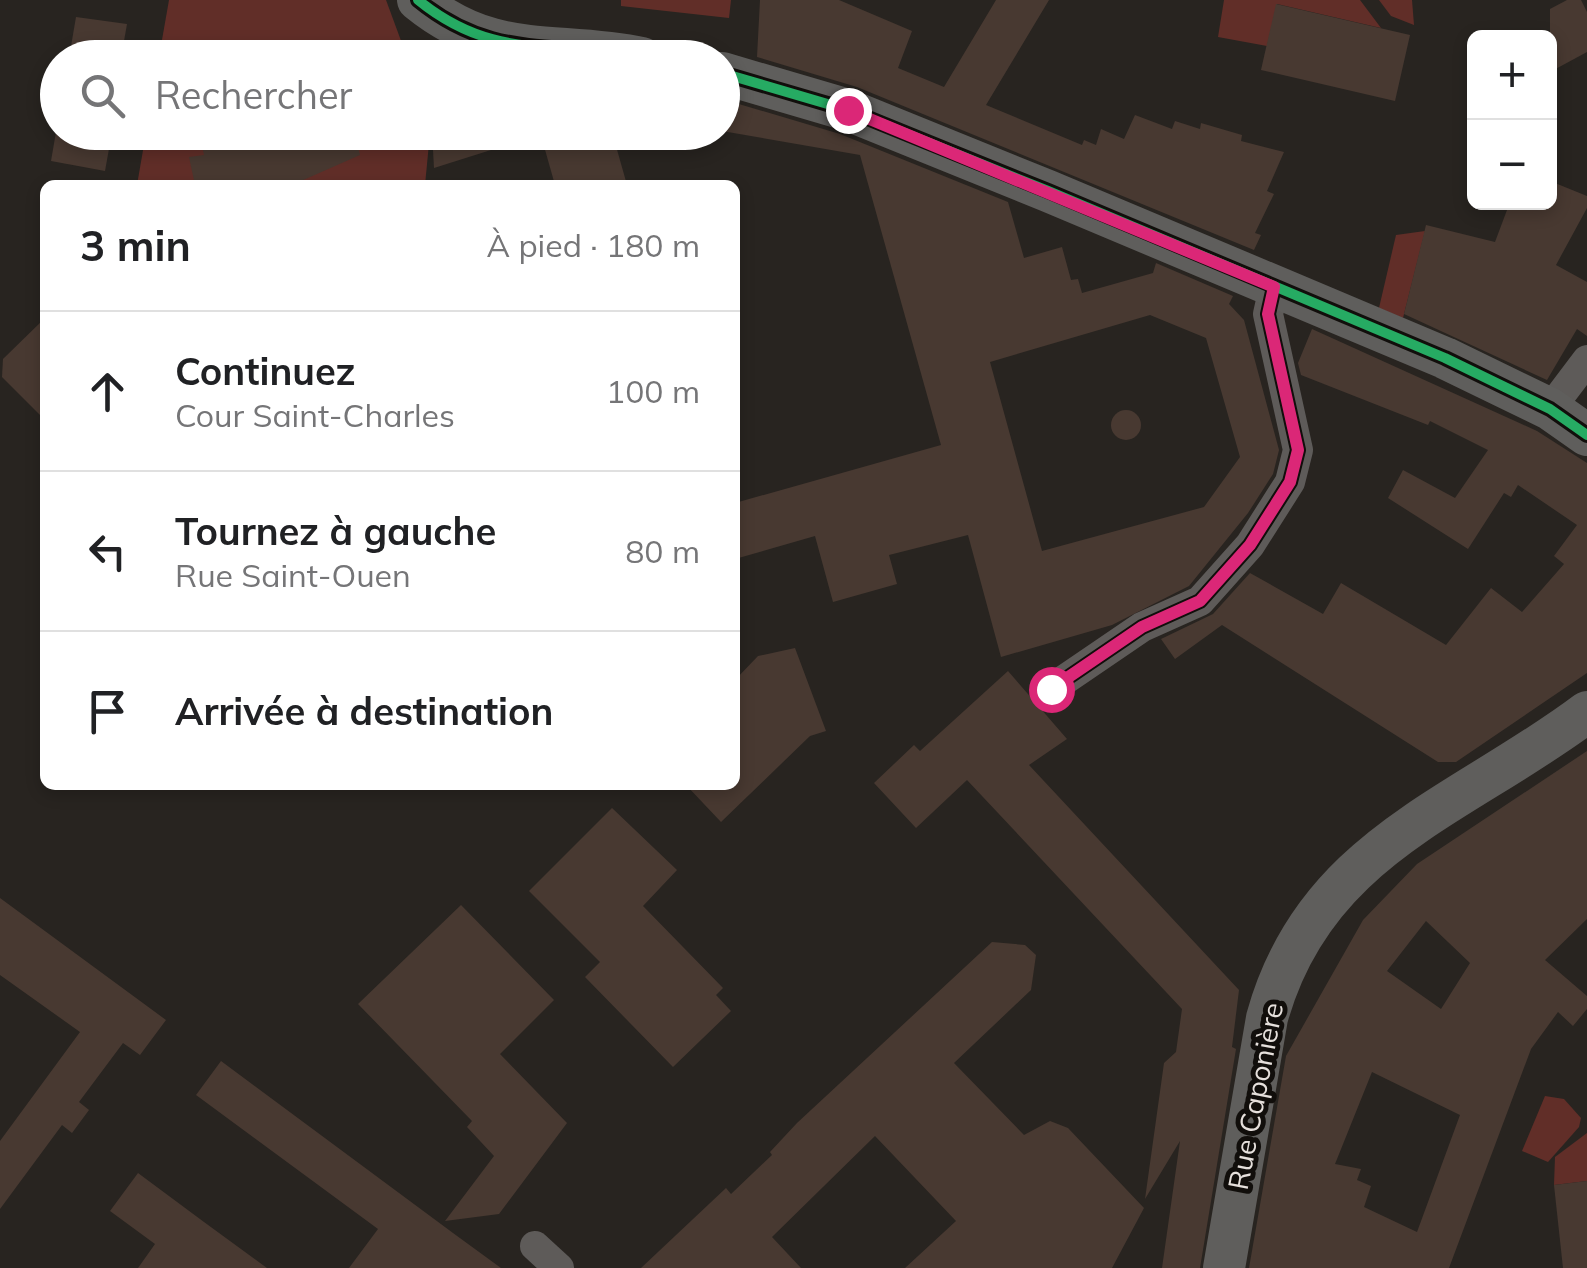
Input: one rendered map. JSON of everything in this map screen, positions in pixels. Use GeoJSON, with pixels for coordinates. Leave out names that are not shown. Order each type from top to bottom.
{"type":"FeatureCollection","features":[{"type":"Feature","properties":{"kind":"street"},"geometry":{"type":"LineString","coordinates":[[418,0],[441,19],[481,40]]}},
{"type":"Feature","properties":{"kind":"street"},"geometry":{"type":"LineString","coordinates":[[740,78],[848,110],[1274,287],[1550,408],[1587,435]]}},
{"type":"Feature","properties":{"kind":"street"},"geometry":{"type":"LineString","coordinates":[[1051,689],[1142,627],[1200,601],[1250,545],[1290,482],[1298,450],[1268,314],[1274,287]]}},
{"type":"Feature","properties":{"kind":"street"},"geometry":{"type":"LineString","coordinates":[[1550,408],[1587,360]]}},
{"type":"Feature","properties":{"kind":"street","name":"Rue Caponière"},"geometry":{"type":"LineString","coordinates":[[1224,1268],[1267,1018],[1276,988],[1315,920],[1372,852],[1587,712]]}},
{"type":"Feature","properties":{"kind":"street"},"geometry":{"type":"LineString","coordinates":[[535,1246],[559,1268]]}},
{"type":"Feature","properties":{"kind":"shaded area"},"geometry":{"type":"Polygon","coordinates":[[[169,0],[386,0],[401,40],[162,40],[169,0]]]}},
{"type":"Feature","properties":{"kind":"shaded area"},"geometry":{"type":"Polygon","coordinates":[[[621,0],[731,0],[729,18],[621,6],[621,0]]]}},
{"type":"Feature","properties":{"kind":"shaded area"},"geometry":{"type":"Polygon","coordinates":[[[1224,0],[1360,0],[1381,28],[1277,4],[1267,46],[1218,37],[1224,0]]]}},
{"type":"Feature","properties":{"kind":"shaded area"},"geometry":{"type":"Polygon","coordinates":[[[1379,0],[1412,0],[1414,25],[1391,16],[1379,0]]]}},
{"type":"Feature","properties":{"kind":"shaded area"},"geometry":{"type":"Polygon","coordinates":[[[143,150],[428,150],[425,180],[138,180],[143,150]]]}},
{"type":"Feature","properties":{"kind":"shaded area"},"geometry":{"type":"Polygon","coordinates":[[[1425,231],[1403,318],[1379,308],[1396,235],[1425,231]]]}},
{"type":"Feature","properties":{"kind":"shaded area"},"geometry":{"type":"Polygon","coordinates":[[[1545,1096],[1564,1099],[1581,1118],[1579,1127],[1548,1162],[1522,1151],[1545,1096]]]}},
{"type":"Feature","properties":{"kind":"shaded area"},"geometry":{"type":"Polygon","coordinates":[[[1587,1133],[1587,1181],[1554,1185],[1555,1157],[1587,1133]]]}},
{"type":"Feature","properties":{"kind":"building"},"geometry":{"type":"Polygon","coordinates":[[[760,0],[839,0],[912,31],[898,68],[944,87],[996,0],[1049,0],[986,105],[1082,145],[1084,140],[1096,145],[1101,129],[1124,139],[1135,115],[1172,129],[1175,121],[1200,129],[1201,123],[1242,135],[1241,141],[1284,152],[1267,191],[1274,194],[1255,233],[1261,235],[1254,250],[857,87],[757,57],[760,0]]]}},
{"type":"Feature","properties":{"kind":"building"},"geometry":{"type":"Polygon","coordinates":[[[1567,0],[1581,0],[1587,12],[1587,52],[1557,68],[1557,30],[1550,30],[1550,9],[1567,0]]]}},
{"type":"Feature","properties":{"kind":"building"},"geometry":{"type":"Polygon","coordinates":[[[1276,4],[1410,35],[1395,101],[1261,70],[1276,4]]]}},
{"type":"Feature","properties":{"kind":"building"},"geometry":{"type":"Polygon","coordinates":[[[76,17],[127,24],[124,40],[72,40],[76,17]]]}},
{"type":"Feature","properties":{"kind":"building"},"geometry":{"type":"Polygon","coordinates":[[[740,104],[840,134],[1008,202],[1024,258],[1062,247],[1071,280],[1078,279],[1082,293],[1153,273],[1156,263],[1233,296],[1229,304],[1244,320],[1279,450],[1273,474],[1248,513],[1189,586],[1112,625],[1001,657],[968,535],[889,555],[897,584],[833,602],[815,536],[740,558],[740,502],[941,445],[860,155],[740,134],[740,104]],[[1150,315],[990,362],[1042,551],[1204,507],[1240,457],[1206,338],[1150,315]]]}},
{"type":"Feature","properties":{"kind":"building"},"geometry":{"type":"Polygon","coordinates":[[[53,150],[109,150],[105,171],[51,161],[53,150]]]}},
{"type":"Feature","properties":{"kind":"building"},"geometry":{"type":"Polygon","coordinates":[[[203,150],[359,150],[360,155],[303,180],[194,180],[189,157],[204,155],[203,150]]]}},
{"type":"Feature","properties":{"kind":"building"},"geometry":{"type":"Polygon","coordinates":[[[433,150],[491,150],[434,168],[433,150]]]}},
{"type":"Feature","properties":{"kind":"building"},"geometry":{"type":"Polygon","coordinates":[[[545,150],[617,150],[626,180],[554,180],[545,150]]]}},
{"type":"Feature","properties":{"kind":"building"},"geometry":{"type":"Polygon","coordinates":[[[1557,184],[1587,196],[1587,208],[1556,265],[1587,282],[1587,336],[1577,329],[1547,380],[1404,314],[1426,225],[1495,242],[1507,210],[1557,210],[1557,184]]]}},
{"type":"Feature","properties":{"kind":"building"},"geometry":{"type":"Polygon","coordinates":[[[40,323],[40,415],[2,377],[3,359],[40,323]]]}},
{"type":"Feature","properties":{"kind":"building"},"geometry":{"type":"Polygon","coordinates":[[[1312,329],[1537,431],[1587,463],[1587,673],[1456,762],[1438,762],[1222,625],[1175,659],[1161,639],[1213,614],[1250,573],[1323,614],[1341,583],[1446,645],[1491,588],[1522,612],[1564,564],[1554,556],[1577,525],[1518,485],[1511,497],[1504,493],[1468,549],[1388,498],[1403,470],[1455,498],[1488,450],[1430,421],[1428,425],[1301,375],[1298,363],[1312,329]]]}},
{"type":"Feature","properties":{"kind":"building"},"geometry":{"type":"Polygon","coordinates":[[[1126,410],[1140,419],[1141,425],[1132,439],[1126,440],[1112,431],[1111,425],[1120,411],[1126,410]]]}},
{"type":"Feature","properties":{"kind":"building"},"geometry":{"type":"Polygon","coordinates":[[[795,648],[826,731],[810,736],[721,822],[691,790],[740,790],[740,675],[758,656],[795,648]]]}},
{"type":"Feature","properties":{"kind":"building"},"geometry":{"type":"Polygon","coordinates":[[[1008,671],[1067,739],[1029,765],[1239,990],[1232,1047],[1236,1049],[1200,1268],[1162,1268],[1180,1141],[1145,1199],[1164,1063],[1176,1052],[1182,1009],[967,780],[916,828],[874,783],[914,745],[920,751],[1008,671]]]}},
{"type":"Feature","properties":{"kind":"building"},"geometry":{"type":"Polygon","coordinates":[[[1587,751],[1587,919],[1545,960],[1587,996],[1587,1009],[1573,1026],[1558,1012],[1531,1049],[1449,1268],[1249,1268],[1286,1056],[1363,920],[1417,864],[1587,751]],[[1426,921],[1387,971],[1441,1009],[1470,963],[1426,921]],[[1372,1072],[1335,1164],[1361,1169],[1357,1180],[1371,1186],[1364,1207],[1417,1232],[1460,1115],[1372,1072]]]}},
{"type":"Feature","properties":{"kind":"building"},"geometry":{"type":"Polygon","coordinates":[[[612,808],[677,870],[643,906],[723,988],[716,995],[731,1011],[673,1067],[585,977],[600,962],[529,891],[612,808]]]}},
{"type":"Feature","properties":{"kind":"building"},"geometry":{"type":"Polygon","coordinates":[[[0,898],[166,1020],[140,1055],[123,1043],[79,1102],[89,1110],[72,1133],[62,1125],[0,1209],[0,1141],[80,1032],[0,975],[0,898]]]}},
{"type":"Feature","properties":{"kind":"building"},"geometry":{"type":"Polygon","coordinates":[[[461,905],[554,1000],[500,1054],[567,1123],[499,1214],[445,1221],[494,1156],[467,1127],[472,1121],[358,1004],[461,905]]]}},
{"type":"Feature","properties":{"kind":"building"},"geometry":{"type":"Polygon","coordinates":[[[992,942],[1025,945],[1036,955],[1031,990],[954,1063],[1024,1135],[1050,1121],[1068,1128],[1144,1208],[1112,1268],[905,1268],[956,1221],[875,1136],[772,1237],[801,1268],[641,1268],[726,1188],[731,1194],[772,1155],[770,1152],[797,1123],[992,942]]]}},
{"type":"Feature","properties":{"kind":"building"},"geometry":{"type":"Polygon","coordinates":[[[221,1061],[501,1268],[349,1268],[378,1229],[196,1095],[221,1061]]]}},
{"type":"Feature","properties":{"kind":"building"},"geometry":{"type":"Polygon","coordinates":[[[138,1173],[267,1268],[138,1268],[155,1244],[110,1211],[138,1173]]]}},
{"type":"Feature","properties":{"kind":"building"},"geometry":{"type":"Polygon","coordinates":[[[1587,1181],[1587,1268],[1563,1268],[1554,1185],[1587,1181]]]}},
{"type":"Feature","properties":{"kind":"cycle path"},"geometry":{"type":"LineString","coordinates":[[418,0],[446,20],[496,40]]}},
{"type":"Feature","properties":{"kind":"cycle path"},"geometry":{"type":"LineString","coordinates":[[740,78],[848,110],[1445,358],[1550,409],[1587,435]]}},
{"type":"Feature","properties":{"kind":"cycle path"},"geometry":{"type":"LineString","coordinates":[[1051,689],[1142,627],[1200,601],[1250,545],[1290,482],[1298,450],[1268,314],[1274,287]]}},
{"type":"Feature","properties":{"kind":"route"},"geometry":{"type":"LineString","coordinates":[[848,110],[1274,287],[1268,314],[1298,450],[1290,482],[1250,545],[1200,601],[1142,627],[1051,689]]}}]}
